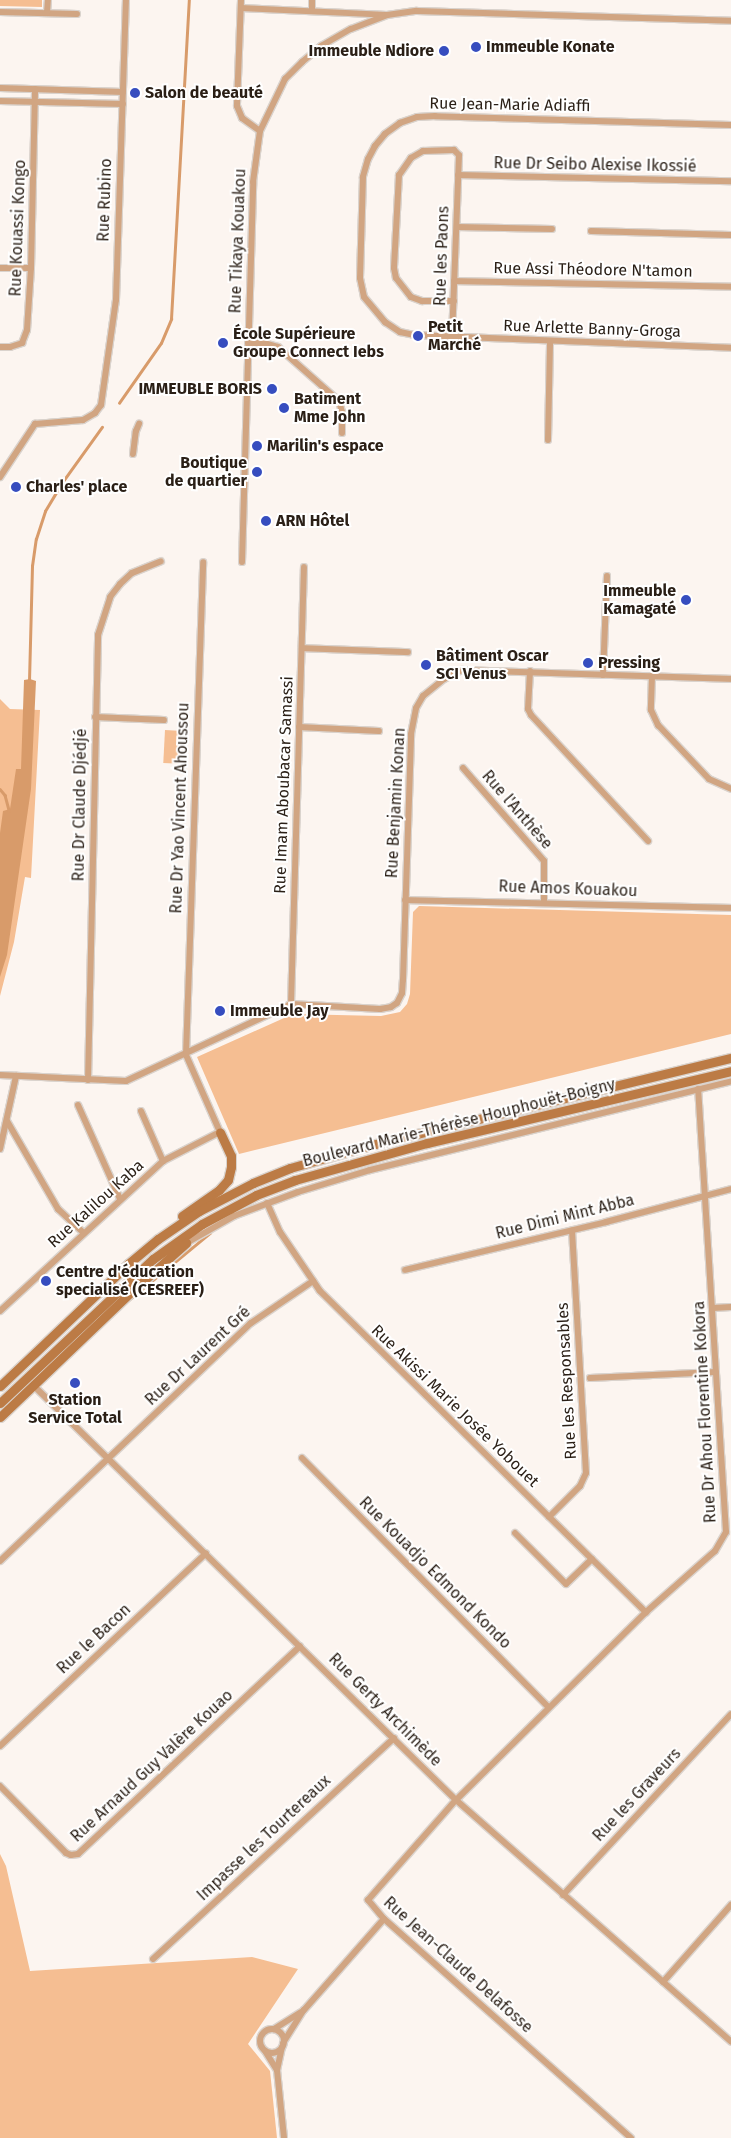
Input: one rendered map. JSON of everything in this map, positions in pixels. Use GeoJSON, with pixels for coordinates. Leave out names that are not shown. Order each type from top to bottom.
{"type":"FeatureCollection","features":[{"type":"Feature","properties":{"kind":"main road","name":"Boulevard Marie-Thérèse Houphouët-Boigny"},"geometry":{"type":"LineString","coordinates":[[0,1386],[128,1264],[158,1239],[228,1195],[290,1168],[408,1135],[731,1058]]}},
{"type":"Feature","properties":{"kind":"main road","name":"Boulevard Marie-Thérèse Houphouët-Boigny"},"geometry":{"type":"LineString","coordinates":[[0,1403],[153,1259],[190,1232],[234,1206],[295,1180],[427,1143],[731,1071]]}},
{"type":"Feature","properties":{"kind":"main road"},"geometry":{"type":"LineString","coordinates":[[158,1239],[170,1224],[219,1190],[228,1180],[231,1156],[220,1132]]}},
{"type":"Feature","properties":{"kind":"main road"},"geometry":{"type":"LineString","coordinates":[[0,1417],[186,1243]]}},
{"type":"Feature","properties":{"kind":"street"},"geometry":{"type":"LineString","coordinates":[[47,13],[48,0]]}},
{"type":"Feature","properties":{"kind":"street","name":"Rue Rubino"},"geometry":{"type":"LineString","coordinates":[[4,462],[34,424],[89,418],[95,413],[101,401],[116,300],[126,0]]}},
{"type":"Feature","properties":{"kind":"street"},"geometry":{"type":"LineString","coordinates":[[241,0],[237,106],[242,118],[260,131]]}},
{"type":"Feature","properties":{"kind":"street"},"geometry":{"type":"LineString","coordinates":[[312,0],[312,11]]}},
{"type":"Feature","properties":{"kind":"street"},"geometry":{"type":"LineString","coordinates":[[241,8],[388,15],[418,10],[731,21]]}},
{"type":"Feature","properties":{"kind":"street"},"geometry":{"type":"LineString","coordinates":[[0,12],[77,14]]}},
{"type":"Feature","properties":{"kind":"street","name":"Rue Tikaya Kouakou"},"geometry":{"type":"LineString","coordinates":[[242,562],[253,182],[260,131],[285,79],[302,62],[321,46],[351,29],[388,15]]}},
{"type":"Feature","properties":{"kind":"street"},"geometry":{"type":"LineString","coordinates":[[0,88],[123,92]]}},
{"type":"Feature","properties":{"kind":"street","name":"Rue Kouassi Kongo"},"geometry":{"type":"LineString","coordinates":[[0,347],[10,347],[22,343],[27,330],[32,268],[35,90]]}},
{"type":"Feature","properties":{"kind":"street"},"geometry":{"type":"LineString","coordinates":[[0,101],[122,104]]}},
{"type":"Feature","properties":{"kind":"street","name":"Rue Jean-Marie Adiaffi"},"geometry":{"type":"LineString","coordinates":[[452,338],[431,338],[400,332],[385,322],[364,297],[360,278],[363,177],[368,159],[385,134],[400,123],[417,116],[731,125]]}},
{"type":"Feature","properties":{"kind":"street","name":"Rue les Paons"},"geometry":{"type":"LineString","coordinates":[[452,338],[454,301],[454,281],[457,227],[459,155],[454,150],[423,150],[411,158],[401,169],[399,175],[394,268],[396,278],[410,297],[422,301],[454,301]]}},
{"type":"Feature","properties":{"kind":"street","name":"Rue Dr Seibo Alexise Ikossié"},"geometry":{"type":"LineString","coordinates":[[458,176],[731,181]]}},
{"type":"Feature","properties":{"kind":"street"},"geometry":{"type":"LineString","coordinates":[[457,227],[552,229]]}},
{"type":"Feature","properties":{"kind":"street"},"geometry":{"type":"LineString","coordinates":[[591,231],[731,235]]}},
{"type":"Feature","properties":{"kind":"street"},"geometry":{"type":"LineString","coordinates":[[0,268],[32,268]]}},
{"type":"Feature","properties":{"kind":"street","name":"Rue Assi Théodore N'tamon"},"geometry":{"type":"LineString","coordinates":[[454,281],[731,287]]}},
{"type":"Feature","properties":{"kind":"street"},"geometry":{"type":"LineString","coordinates":[[731,281],[731,287]]}},
{"type":"Feature","properties":{"kind":"street","name":"Rue Arlette Banny-Groga"},"geometry":{"type":"LineString","coordinates":[[452,338],[731,348]]}},
{"type":"Feature","properties":{"kind":"street"},"geometry":{"type":"LineString","coordinates":[[548,440],[550,342]]}},
{"type":"Feature","properties":{"kind":"street"},"geometry":{"type":"LineString","coordinates":[[248,343],[264,343],[278,347],[339,401],[342,412],[342,433]]}},
{"type":"Feature","properties":{"kind":"street"},"geometry":{"type":"LineString","coordinates":[[132,454],[139,424]]}},
{"type":"Feature","properties":{"kind":"street"},"geometry":{"type":"LineString","coordinates":[[0,477],[4,462]]}},
{"type":"Feature","properties":{"kind":"street","name":"Rue Dr Claude Djédjé"},"geometry":{"type":"LineString","coordinates":[[88,1080],[98,635],[110,597],[120,584],[132,573],[161,561]]}},
{"type":"Feature","properties":{"kind":"street","name":"Rue Dr Yao Vincent Ahoussou"},"geometry":{"type":"LineString","coordinates":[[186,1055],[202,562]]}},
{"type":"Feature","properties":{"kind":"street","name":"Rue Imam Aboubacar Samassi"},"geometry":{"type":"LineString","coordinates":[[291,1004],[304,567]]}},
{"type":"Feature","properties":{"kind":"street"},"geometry":{"type":"LineString","coordinates":[[603,675],[606,576]]}},
{"type":"Feature","properties":{"kind":"street"},"geometry":{"type":"LineString","coordinates":[[302,648],[408,652]]}},
{"type":"Feature","properties":{"kind":"street","name":"Rue Benjamin Konan"},"geometry":{"type":"LineString","coordinates":[[291,1004],[380,1009],[391,1007],[397,1002],[402,993],[410,734],[416,708],[430,688],[462,670],[530,671],[731,680]]}},
{"type":"Feature","properties":{"kind":"street"},"geometry":{"type":"LineString","coordinates":[[530,671],[528,709],[531,715],[648,841]]}},
{"type":"Feature","properties":{"kind":"street"},"geometry":{"type":"LineString","coordinates":[[652,676],[651,710],[658,725],[709,779],[731,789]]}},
{"type":"Feature","properties":{"kind":"street"},"geometry":{"type":"LineString","coordinates":[[95,717],[164,720]]}},
{"type":"Feature","properties":{"kind":"street"},"geometry":{"type":"LineString","coordinates":[[299,727],[379,731]]}},
{"type":"Feature","properties":{"kind":"street","name":"Rue l'Anthèse"},"geometry":{"type":"LineString","coordinates":[[463,768],[544,861],[544,902]]}},
{"type":"Feature","properties":{"kind":"street","name":"Rue Amos Kouakou"},"geometry":{"type":"LineString","coordinates":[[405,900],[731,908]]}},
{"type":"Feature","properties":{"kind":"street"},"geometry":{"type":"LineString","coordinates":[[0,1075],[126,1081],[186,1055],[291,1004]]}},
{"type":"Feature","properties":{"kind":"street"},"geometry":{"type":"LineString","coordinates":[[186,1055],[220,1132]]}},
{"type":"Feature","properties":{"kind":"street"},"geometry":{"type":"LineString","coordinates":[[0,1149],[16,1076]]}},
{"type":"Feature","properties":{"kind":"street"},"geometry":{"type":"LineString","coordinates":[[153,1259],[234,1216],[267,1203],[370,1170],[731,1081]]}},
{"type":"Feature","properties":{"kind":"street","name":"Rue Dr Ahou Florentine Kokora"},"geometry":{"type":"LineString","coordinates":[[456,1800],[646,1612],[715,1551],[729,1532],[716,1372],[698,1089]]}},
{"type":"Feature","properties":{"kind":"street"},"geometry":{"type":"LineString","coordinates":[[78,1105],[120,1199]]}},
{"type":"Feature","properties":{"kind":"street"},"geometry":{"type":"LineString","coordinates":[[141,1111],[163,1161]]}},
{"type":"Feature","properties":{"kind":"street"},"geometry":{"type":"LineString","coordinates":[[7,1121],[58,1209],[84,1233]]}},
{"type":"Feature","properties":{"kind":"street","name":"Rue Kalilou Kaba"},"geometry":{"type":"LineString","coordinates":[[0,1311],[163,1161],[220,1132]]}},
{"type":"Feature","properties":{"kind":"street","name":"Rue Dimi Mint Abba"},"geometry":{"type":"LineString","coordinates":[[405,1270],[731,1189]]}},
{"type":"Feature","properties":{"kind":"street","name":"Rue Akissi Marie Josée Yobouet"},"geometry":{"type":"LineString","coordinates":[[267,1203],[280,1232],[313,1281],[344,1317],[646,1612]]}},
{"type":"Feature","properties":{"kind":"street","name":"Rue les Responsables"},"geometry":{"type":"LineString","coordinates":[[549,1517],[580,1486],[586,1473],[572,1230]]}},
{"type":"Feature","properties":{"kind":"street","name":"Rue Dr Laurent Gré"},"geometry":{"type":"LineString","coordinates":[[109,1459],[251,1323],[313,1281]]}},
{"type":"Feature","properties":{"kind":"street"},"geometry":{"type":"LineString","coordinates":[[713,1308],[731,1307]]}},
{"type":"Feature","properties":{"kind":"street"},"geometry":{"type":"LineString","coordinates":[[590,1378],[716,1372]]}},
{"type":"Feature","properties":{"kind":"street","name":"Rue Gerty Archimède"},"geometry":{"type":"LineString","coordinates":[[33,1385],[456,1800],[731,2042]]}},
{"type":"Feature","properties":{"kind":"street","name":"Rue Kouadjo Edmond Kondo"},"geometry":{"type":"LineString","coordinates":[[302,1458],[548,1707]]}},
{"type":"Feature","properties":{"kind":"street"},"geometry":{"type":"LineString","coordinates":[[0,1560],[109,1459]]}},
{"type":"Feature","properties":{"kind":"street"},"geometry":{"type":"LineString","coordinates":[[515,1533],[566,1584],[592,1559]]}},
{"type":"Feature","properties":{"kind":"street","name":"Rue le Bacon"},"geometry":{"type":"LineString","coordinates":[[0,1746],[206,1553]]}},
{"type":"Feature","properties":{"kind":"street","name":"Rue Arnaud Guy Valère Kouao"},"geometry":{"type":"LineString","coordinates":[[0,1786],[66,1853],[75,1856],[300,1646]]}},
{"type":"Feature","properties":{"kind":"street","name":"Rue les Graveurs"},"geometry":{"type":"LineString","coordinates":[[564,1895],[731,1714]]}},
{"type":"Feature","properties":{"kind":"street","name":"Impasse les Tourtereaux"},"geometry":{"type":"LineString","coordinates":[[153,1959],[394,1738]]}},
{"type":"Feature","properties":{"kind":"street","name":"Rue Jean-Claude Delafosse"},"geometry":{"type":"LineString","coordinates":[[456,1800],[369,1898],[368,1902],[384,1919],[631,2138]]}},
{"type":"Feature","properties":{"kind":"street"},"geometry":{"type":"LineString","coordinates":[[663,1982],[731,1905]]}},
{"type":"Feature","properties":{"kind":"street"},"geometry":{"type":"LineString","coordinates":[[265,2051],[274,2052],[282,2045],[304,2010],[384,1919]]}},
{"type":"Feature","properties":{"kind":"street"},"geometry":{"type":"LineString","coordinates":[[277,2070],[260,2044],[260,2039],[265,2031],[274,2029],[304,2010]]}},
{"type":"Feature","properties":{"kind":"street"},"geometry":{"type":"LineString","coordinates":[[274,2029],[281,2034],[282,2045],[277,2070],[284,2138]]}},
{"type":"Feature","properties":{"kind":"shaded area"},"geometry":{"type":"Polygon","coordinates":[[[0,0],[42,0],[42,7],[0,6],[0,0]]]}},
{"type":"Feature","properties":{"kind":"shaded area"},"geometry":{"type":"Polygon","coordinates":[[[24,680],[36,681],[31,789],[7,955],[0,977],[0,833],[3,811],[10,809],[16,769],[21,769],[24,680]]]}},
{"type":"Feature","properties":{"kind":"shaded area"},"geometry":{"type":"Polygon","coordinates":[[[0,699],[10,709],[40,710],[31,878],[25,877],[14,942],[0,996],[0,699]]]}},
{"type":"Feature","properties":{"kind":"shaded area"},"geometry":{"type":"Polygon","coordinates":[[[165,730],[187,731],[185,764],[163,763],[165,730]]]}},
{"type":"Feature","properties":{"kind":"shaded area"},"geometry":{"type":"Polygon","coordinates":[[[419,906],[731,915],[731,1034],[239,1154],[197,1057],[293,1014],[381,1016],[400,1012],[407,1004],[410,994],[413,912],[419,906]]]}},
{"type":"Feature","properties":{"kind":"shaded area"},"geometry":{"type":"Polygon","coordinates":[[[0,1854],[6,1866],[30,1971],[252,1957],[298,1969],[248,2044],[270,2071],[277,2138],[0,2138],[0,1854]]]}},
{"type":"Feature","properties":{"kind":"waterway"},"geometry":{"type":"LineString","coordinates":[[119,403],[161,343],[171,319],[189,0]]}},
{"type":"Feature","properties":{"kind":"waterway"},"geometry":{"type":"LineString","coordinates":[[29,681],[32,566],[36,539],[45,511],[61,484],[102,427]]}},
{"type":"Feature","properties":{"kind":"waterway"},"geometry":{"type":"LineString","coordinates":[[0,789],[5,795],[9,810]]}},
{"type":"Feature","properties":{"kind":"waterway"},"geometry":{"type":"LineString","coordinates":[[125,1303],[210,1233]]}},
{"type":"Feature","properties":{"kind":"place","name":"Immeuble Konate"},"geometry":{"type":"Point","coordinates":[476,47]}},
{"type":"Feature","properties":{"kind":"place","name":"Immeuble Ndiore"},"geometry":{"type":"Point","coordinates":[444,51]}},
{"type":"Feature","properties":{"kind":"place","name":"Salon de beauté"},"geometry":{"type":"Point","coordinates":[135,93]}},
{"type":"Feature","properties":{"kind":"place","name":"Petit Marché"},"geometry":{"type":"Point","coordinates":[418,336]}},
{"type":"Feature","properties":{"kind":"place","name":"École Supérieure Groupe Connect Iebs"},"geometry":{"type":"Point","coordinates":[223,343]}},
{"type":"Feature","properties":{"kind":"place","name":"IMMEUBLE BORIS"},"geometry":{"type":"Point","coordinates":[272,389]}},
{"type":"Feature","properties":{"kind":"place","name":"Batiment Mme John"},"geometry":{"type":"Point","coordinates":[284,408]}},
{"type":"Feature","properties":{"kind":"place","name":"Marilin's espace"},"geometry":{"type":"Point","coordinates":[257,446]}},
{"type":"Feature","properties":{"kind":"place","name":"Boutique de quartier"},"geometry":{"type":"Point","coordinates":[257,472]}},
{"type":"Feature","properties":{"kind":"place","name":"Charles' place"},"geometry":{"type":"Point","coordinates":[16,487]}},
{"type":"Feature","properties":{"kind":"place","name":"ARN Hôtel"},"geometry":{"type":"Point","coordinates":[266,521]}},
{"type":"Feature","properties":{"kind":"place","name":"Immeuble Kamagaté"},"geometry":{"type":"Point","coordinates":[686,600]}},
{"type":"Feature","properties":{"kind":"place","name":"Pressing"},"geometry":{"type":"Point","coordinates":[588,663]}},
{"type":"Feature","properties":{"kind":"place","name":"Bâtiment Oscar SCI Venus"},"geometry":{"type":"Point","coordinates":[426,665]}},
{"type":"Feature","properties":{"kind":"place","name":"Immeuble Jay"},"geometry":{"type":"Point","coordinates":[220,1011]}},
{"type":"Feature","properties":{"kind":"place","name":"Centre d'éducation specialisé (CESREEF)"},"geometry":{"type":"Point","coordinates":[46,1281]}},
{"type":"Feature","properties":{"kind":"place","name":"Station Service Total"},"geometry":{"type":"Point","coordinates":[75,1383]}}]}
